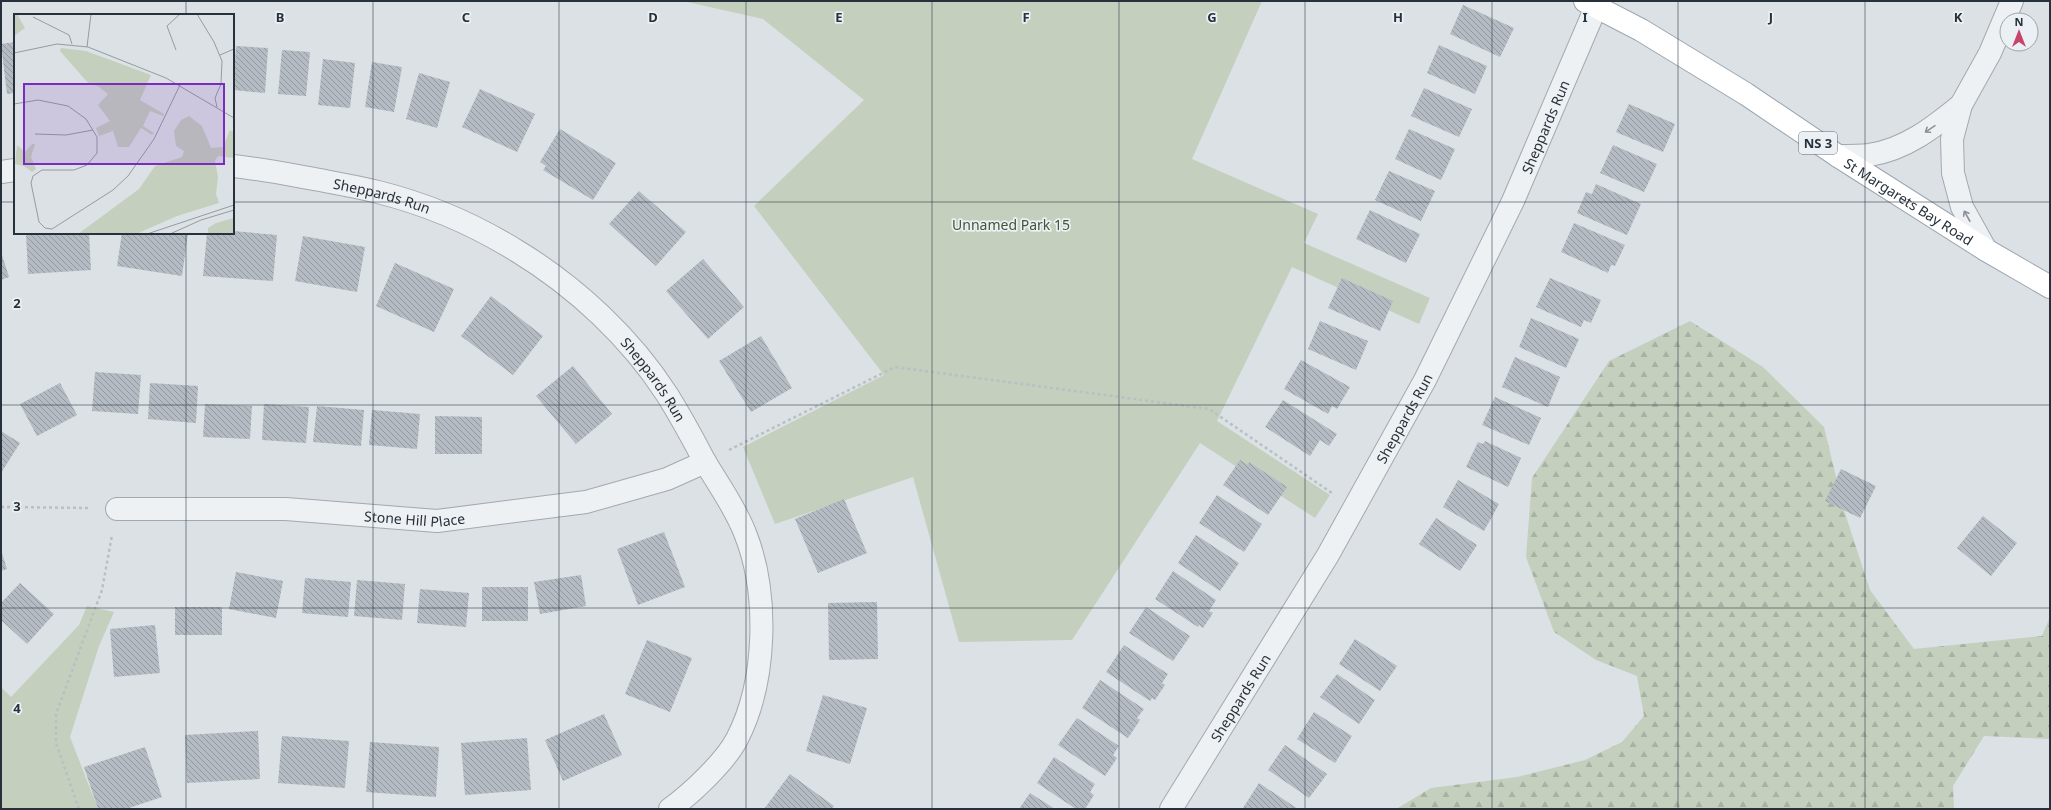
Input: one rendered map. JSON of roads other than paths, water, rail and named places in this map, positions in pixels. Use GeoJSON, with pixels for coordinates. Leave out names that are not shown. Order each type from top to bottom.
{"type":"FeatureCollection","features":[{"type":"Feature","properties":{"kind":"main road","name":"St Margarets Bay Road"},"geometry":{"type":"LineString","coordinates":[[1591,4],[1641,30],[1746,94],[1838,156],[1986,250],[2050,286]]}},
{"type":"Feature","properties":{"kind":"street"},"geometry":{"type":"LineString","coordinates":[[1986,250],[1962,207],[1953,173],[1952,139],[1961,105],[1990,53],[2012,1]]}},
{"type":"Feature","properties":{"kind":"street","name":"Sheppards Run"},"geometry":{"type":"LineString","coordinates":[[1171,809],[1328,555],[1425,380],[1513,201],[1591,4]]}},
{"type":"Feature","properties":{"kind":"street"},"geometry":{"type":"LineString","coordinates":[[1838,156],[1870,155],[1912,140],[1931,129],[1961,105]]}},
{"type":"Feature","properties":{"kind":"street","name":"Sheppards Run"},"geometry":{"type":"LineString","coordinates":[[234,166],[283,173],[376,191],[401,198],[450,216],[519,252],[581,298],[636,353],[667,394],[705,462],[728,497],[743,528],[757,575],[762,617],[760,659],[752,700],[737,739],[717,765],[682,800],[670,809]]}},
{"type":"Feature","properties":{"kind":"street"},"geometry":{"type":"LineString","coordinates":[[1,172],[14,170]]}},
{"type":"Feature","properties":{"kind":"street","name":"Stone Hill Place"},"geometry":{"type":"LineString","coordinates":[[117,509],[286,509],[437,521],[586,502],[667,479],[705,462]]}},
{"type":"Feature","properties":{"kind":"park label","name":"Unnamed Park 15"},"geometry":{"type":"Point","coordinates":[1011,224]}}]}
